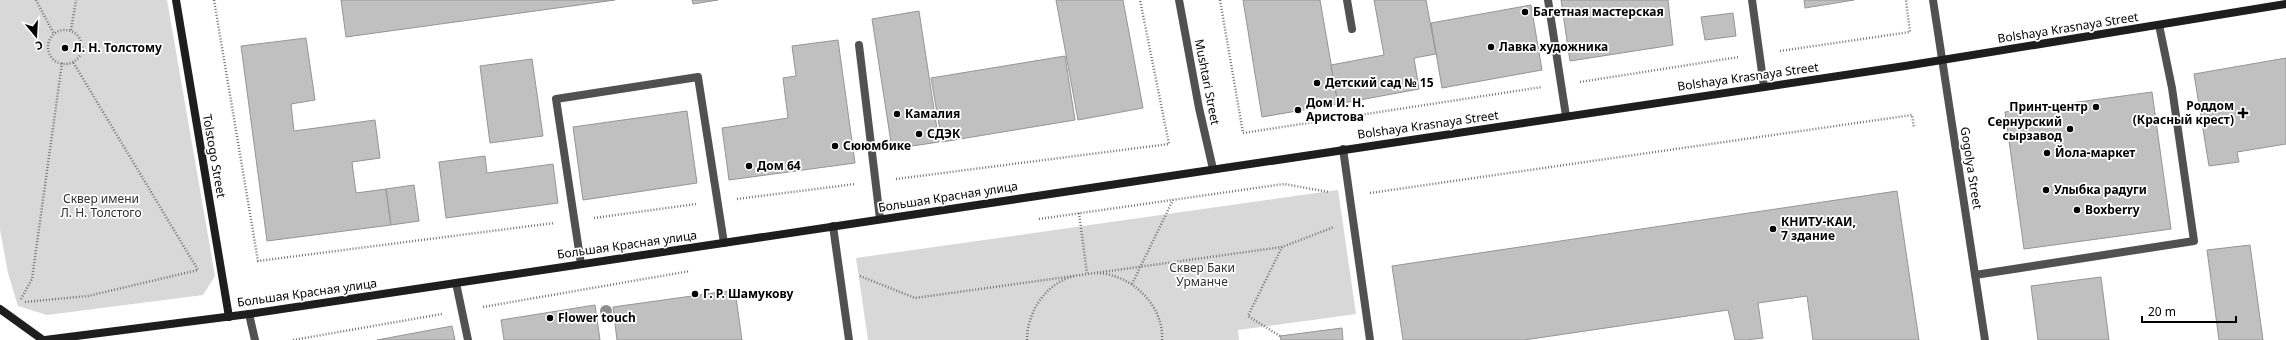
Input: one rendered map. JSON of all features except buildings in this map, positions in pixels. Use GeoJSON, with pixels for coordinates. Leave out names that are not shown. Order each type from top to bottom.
{"type":"FeatureCollection","features":[{"type":"Feature","properties":{"kind":"street","name":"Tolstogo Street"},"geometry":{"type":"LineString","coordinates":[[176,0],[229,317]]}},
{"type":"Feature","properties":{"kind":"street","name":"Mushtari Street"},"geometry":{"type":"LineString","coordinates":[[1179,0],[1199,108],[1213,169]]}},
{"type":"Feature","properties":{"kind":"street"},"geometry":{"type":"LineString","coordinates":[[1347,0],[1352,29]]}},
{"type":"Feature","properties":{"kind":"street"},"geometry":{"type":"LineString","coordinates":[[1548,0],[1566,116]]}},
{"type":"Feature","properties":{"kind":"street"},"geometry":{"type":"LineString","coordinates":[[1752,0],[1764,87]]}},
{"type":"Feature","properties":{"kind":"street","name":"Gogolya Street"},"geometry":{"type":"LineString","coordinates":[[1933,0],[1985,340]]}},
{"type":"Feature","properties":{"kind":"street","name":"Bolshaya Krasnaya Street"},"geometry":{"type":"LineString","coordinates":[[1213,169],[1941,60],[2286,4]]}},
{"type":"Feature","properties":{"kind":"street"},"geometry":{"type":"LineString","coordinates":[[1975,275],[2194,240],[2172,88],[2159,25]]}},
{"type":"Feature","properties":{"kind":"street"},"geometry":{"type":"LineString","coordinates":[[859,45],[880,219]]}},
{"type":"Feature","properties":{"kind":"street"},"geometry":{"type":"LineString","coordinates":[[581,264],[556,100],[698,77],[724,243]]}},
{"type":"Feature","properties":{"kind":"street"},"geometry":{"type":"LineString","coordinates":[[1343,149],[1370,340]]}},
{"type":"Feature","properties":{"kind":"street","name":"Большая Красная улица"},"geometry":{"type":"LineString","coordinates":[[44,340],[250,314],[1213,169]]}},
{"type":"Feature","properties":{"kind":"street"},"geometry":{"type":"LineString","coordinates":[[833,226],[849,340]]}},
{"type":"Feature","properties":{"kind":"street"},"geometry":{"type":"LineString","coordinates":[[456,283],[463,310],[468,340]]}},
{"type":"Feature","properties":{"kind":"street"},"geometry":{"type":"LineString","coordinates":[[0,309],[44,340]]}},
{"type":"Feature","properties":{"kind":"street"},"geometry":{"type":"LineString","coordinates":[[250,314],[255,340]]}},
{"type":"Feature","properties":{"kind":"path"},"geometry":{"type":"LineString","coordinates":[[36,0],[54,34]]}},
{"type":"Feature","properties":{"kind":"path"},"geometry":{"type":"LineString","coordinates":[[70,30],[76,0]]}},
{"type":"Feature","properties":{"kind":"path"},"geometry":{"type":"LineString","coordinates":[[214,0],[258,261]]}},
{"type":"Feature","properties":{"kind":"path"},"geometry":{"type":"LineString","coordinates":[[1140,0],[1169,144]]}},
{"type":"Feature","properties":{"kind":"path"},"geometry":{"type":"LineString","coordinates":[[1220,0],[1243,133]]}},
{"type":"Feature","properties":{"kind":"path"},"geometry":{"type":"LineString","coordinates":[[1906,0],[1910,32]]}},
{"type":"Feature","properties":{"kind":"path"},"geometry":{"type":"LineString","coordinates":[[70,30],[80,37],[82,43],[81,54],[73,62],[62,63],[53,58],[49,48],[49,43],[54,34],[59,31],[70,30]]}},
{"type":"Feature","properties":{"kind":"path"},"geometry":{"type":"LineString","coordinates":[[62,63],[32,279],[20,302],[88,296],[198,270],[73,62]]}},
{"type":"Feature","properties":{"kind":"path"},"geometry":{"type":"LineString","coordinates":[[1033,220],[1284,184],[1350,196],[1912,115],[1914,128]]}},
{"type":"Feature","properties":{"kind":"path"},"geometry":{"type":"LineString","coordinates":[[1132,284],[1173,200]]}},
{"type":"Feature","properties":{"kind":"path"},"geometry":{"type":"LineString","coordinates":[[1079,213],[1087,273]]}},
{"type":"Feature","properties":{"kind":"path"},"geometry":{"type":"LineString","coordinates":[[857,274],[915,298],[1282,247],[1353,219]]}},
{"type":"Feature","properties":{"kind":"path"},"geometry":{"type":"LineString","coordinates":[[1280,336],[1248,316],[1282,247]]}},
{"type":"Feature","properties":{"kind":"path"},"geometry":{"type":"LineString","coordinates":[[293,340],[696,270]]}},
{"type":"Feature","properties":{"kind":"path"},"geometry":{"type":"LineString","coordinates":[[1027,340],[1027,330],[1032,313],[1042,298],[1054,286],[1070,277],[1087,273],[1118,277],[1132,284],[1147,297],[1157,315],[1162,340]]}},
{"type":"Feature","properties":{"kind":"green space","name":"Сквер имени Л. Н. Толстого"},"geometry":{"type":"Polygon","coordinates":[[[0,0],[167,0],[215,276],[203,295],[47,315],[18,306],[8,273],[0,230],[0,0]]]}},
{"type":"Feature","properties":{"kind":"green space","name":"Сквер Баки Урманче"},"geometry":{"type":"Polygon","coordinates":[[[1338,190],[1356,314],[1238,330],[1239,340],[868,340],[856,258],[1338,190]]]}},
{"type":"Feature","properties":{"kind":"place","name":"Багетная мастерская"},"geometry":{"type":"Point","coordinates":[1525,12]}},
{"type":"Feature","properties":{"kind":"place","name":"Лавка художника"},"geometry":{"type":"Point","coordinates":[1491,47]}},
{"type":"Feature","properties":{"kind":"place","name":"Л. Н. Толстому"},"geometry":{"type":"Point","coordinates":[65,48]}},
{"type":"Feature","properties":{"kind":"place","name":"Детский сад № 15"},"geometry":{"type":"Point","coordinates":[1317,83]}},
{"type":"Feature","properties":{"kind":"place","name":"Принт-центр"},"geometry":{"type":"Point","coordinates":[2096,107]}},
{"type":"Feature","properties":{"kind":"place","name":"Дом И. Н. Аристова"},"geometry":{"type":"Point","coordinates":[1298,110]}},
{"type":"Feature","properties":{"kind":"place","name":"Роддом (Красный крест)"},"geometry":{"type":"Point","coordinates":[2243,113]}},
{"type":"Feature","properties":{"kind":"place","name":"Камалия"},"geometry":{"type":"Point","coordinates":[897,114]}},
{"type":"Feature","properties":{"kind":"place","name":"Сернурский сырзавод"},"geometry":{"type":"Point","coordinates":[2070,129]}},
{"type":"Feature","properties":{"kind":"place","name":"СДЭК"},"geometry":{"type":"Point","coordinates":[919,134]}},
{"type":"Feature","properties":{"kind":"place","name":"Сююмбике"},"geometry":{"type":"Point","coordinates":[835,146]}},
{"type":"Feature","properties":{"kind":"place","name":"Йола-маркет"},"geometry":{"type":"Point","coordinates":[2047,153]}},
{"type":"Feature","properties":{"kind":"place","name":"Дом 64"},"geometry":{"type":"Point","coordinates":[749,166]}},
{"type":"Feature","properties":{"kind":"place","name":"Улыбка радуги"},"geometry":{"type":"Point","coordinates":[2046,190]}},
{"type":"Feature","properties":{"kind":"place","name":"Boxberry"},"geometry":{"type":"Point","coordinates":[2077,210]}},
{"type":"Feature","properties":{"kind":"place","name":"КНИТУ-КАИ, 7 здание"},"geometry":{"type":"Point","coordinates":[1773,229]}},
{"type":"Feature","properties":{"kind":"place","name":"Г. Р. Шамукову"},"geometry":{"type":"Point","coordinates":[695,294]}},
{"type":"Feature","properties":{"kind":"place","name":"Flower touch"},"geometry":{"type":"Point","coordinates":[550,318]}}]}
